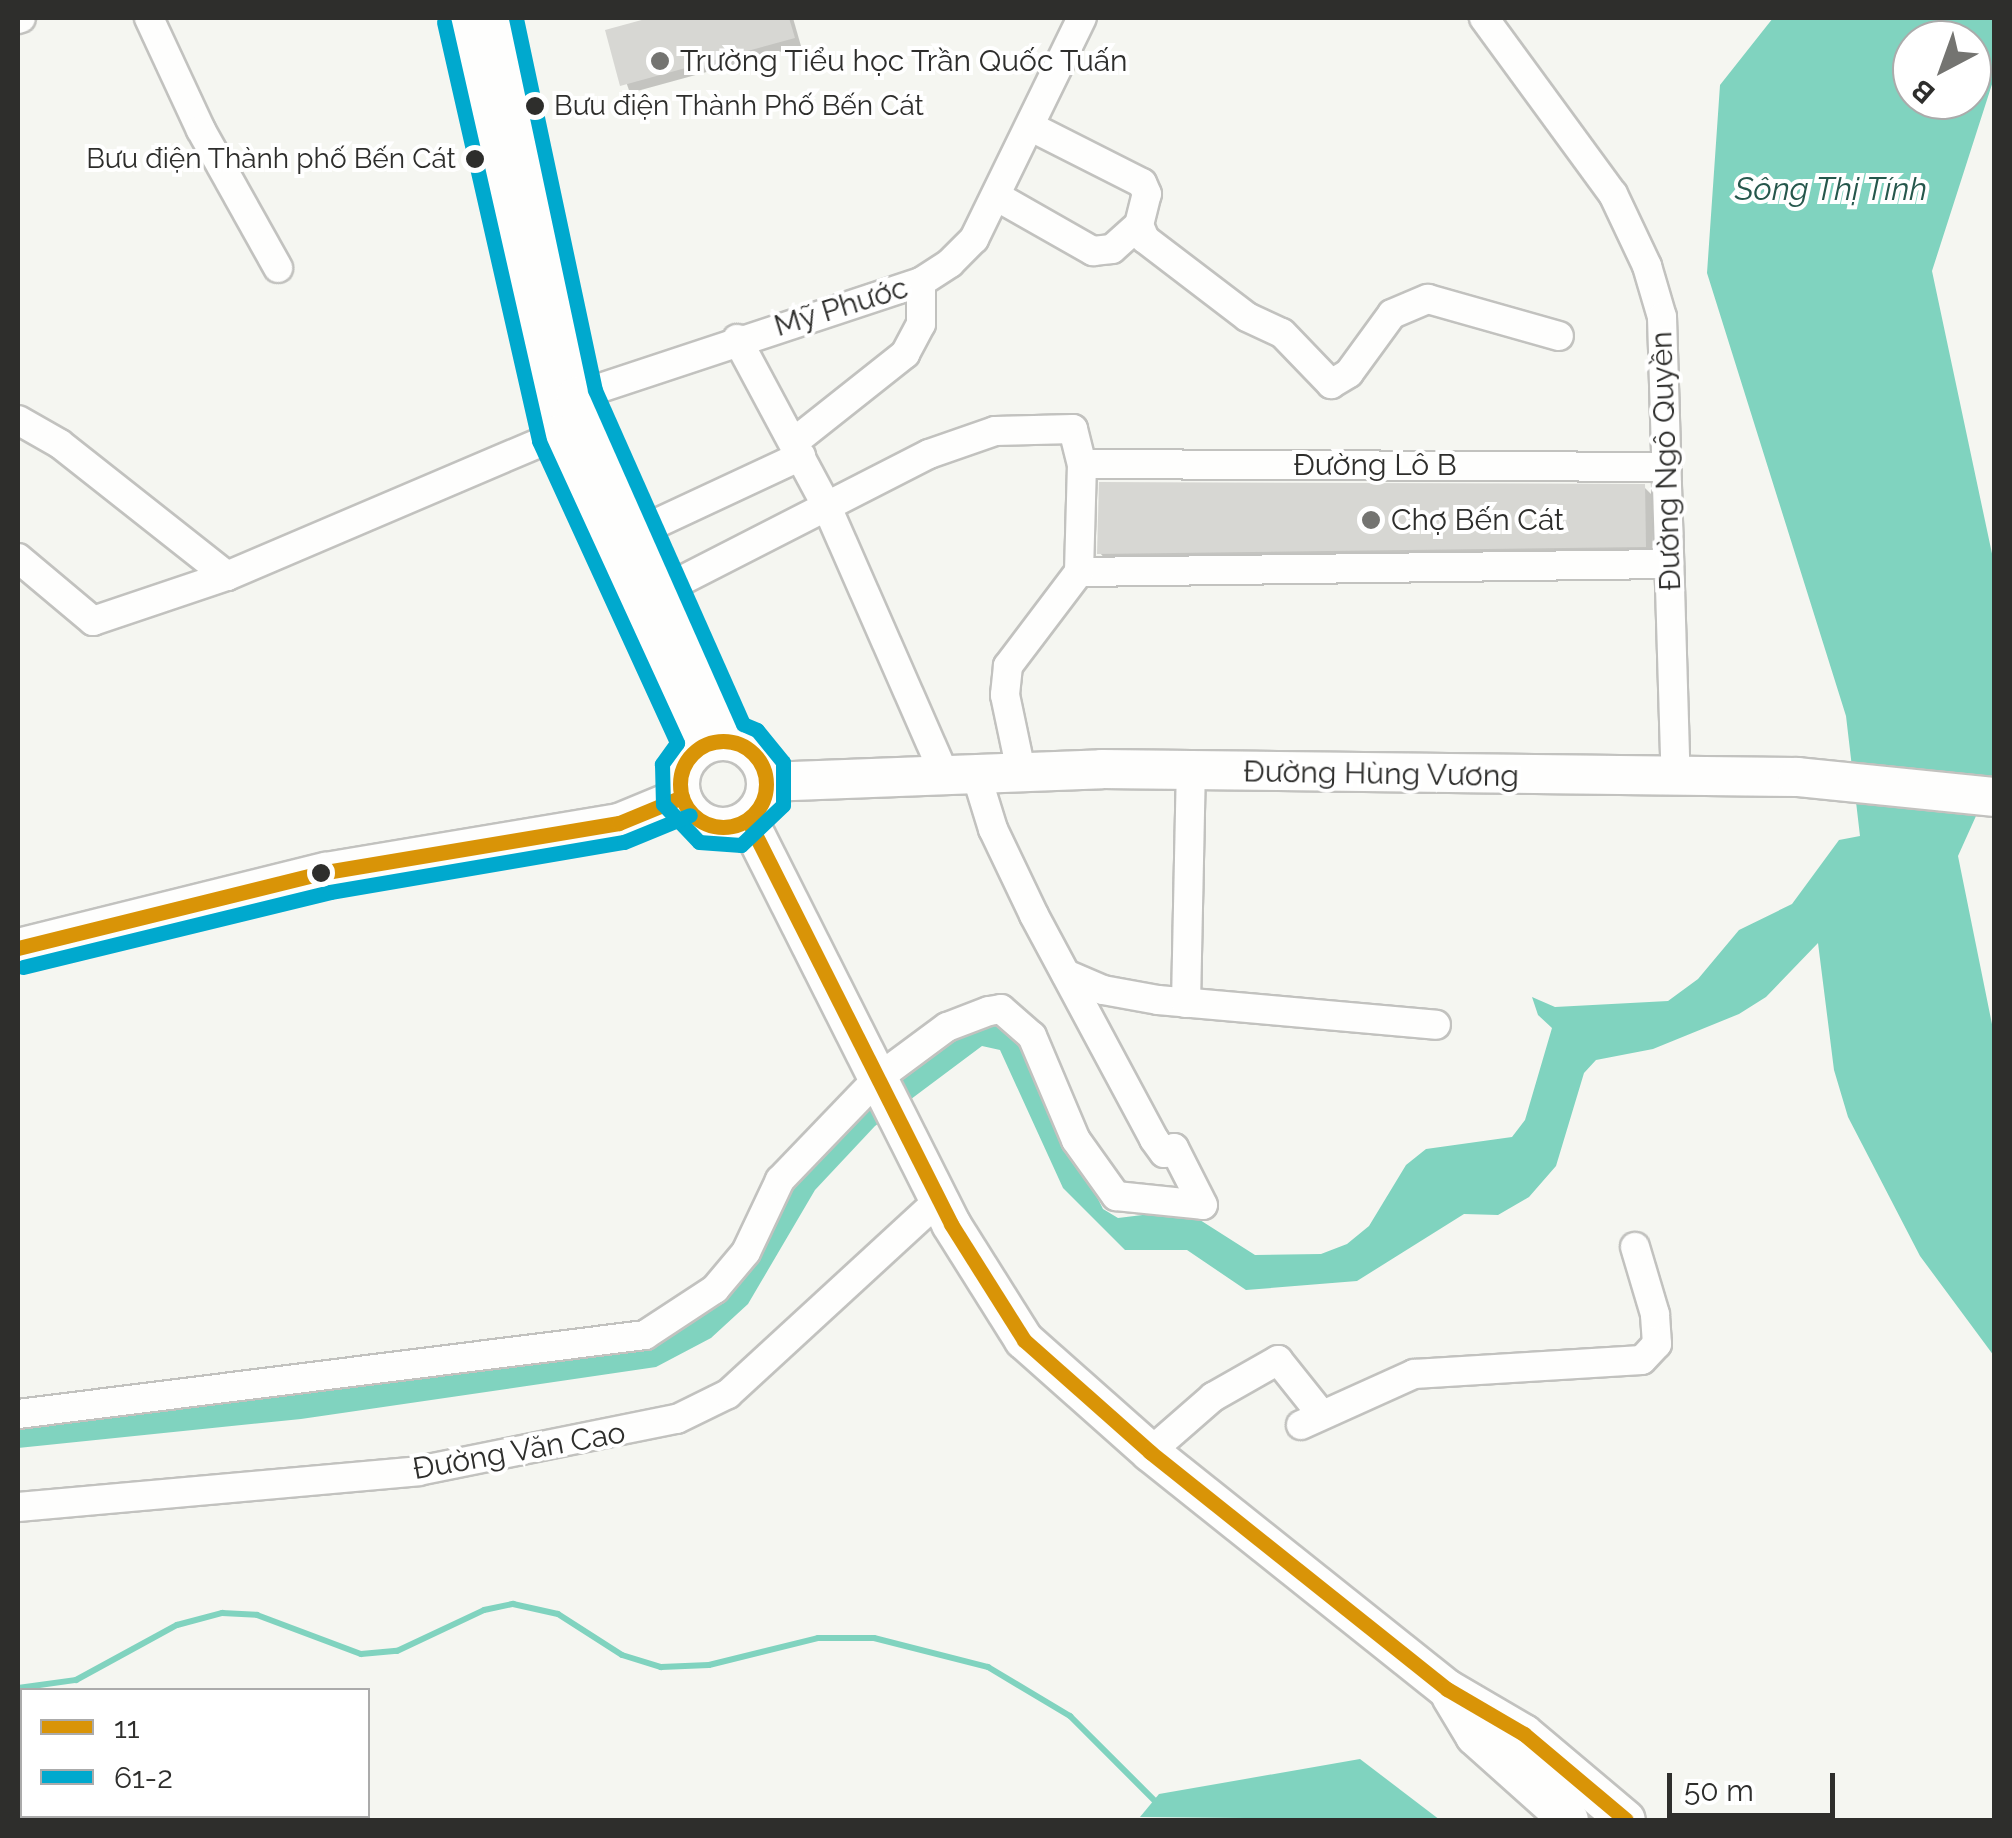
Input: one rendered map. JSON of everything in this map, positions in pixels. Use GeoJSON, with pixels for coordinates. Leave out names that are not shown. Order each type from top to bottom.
{"type":"FeatureCollection","features":[{"type":"Feature","properties":{"kind":"main road"},"geometry":{"type":"LineString","coordinates":[[464,18],[576,396],[665,589],[688,684]]}},
{"type":"Feature","properties":{"kind":"main road"},"geometry":{"type":"LineString","coordinates":[[496,18],[510,167],[558,435],[688,684],[715,744]]}},
{"type":"Feature","properties":{"kind":"main road"},"geometry":{"type":"LineString","coordinates":[[558,435],[576,396]]}},
{"type":"Feature","properties":{"kind":"main road"},"geometry":{"type":"LineString","coordinates":[[715,744],[756,754],[767,782],[759,810],[748,820],[710,825],[682,797],[682,768],[715,744]]}},
{"type":"Feature","properties":{"kind":"main road","name":"Đường Hùng Vương"},"geometry":{"type":"LineString","coordinates":[[767,782],[959,771],[1798,778],[1994,797]]}},
{"type":"Feature","properties":{"kind":"main road"},"geometry":{"type":"LineString","coordinates":[[18,948],[326,872],[619,823],[682,797]]}},
{"type":"Feature","properties":{"kind":"main road"},"geometry":{"type":"LineString","coordinates":[[748,820],[939,1200],[1024,1340],[1150,1452],[1447,1690],[1524,1734],[1626,1820]]}},
{"type":"Feature","properties":{"kind":"main road"},"geometry":{"type":"LineString","coordinates":[[1447,1690],[1475,1736],[1569,1820]]}},
{"type":"Feature","properties":{"kind":"street"},"geometry":{"type":"LineString","coordinates":[[149,18],[200,130],[278,268]]}},
{"type":"Feature","properties":{"kind":"street","name":"Đường Ngô Quyền"},"geometry":{"type":"LineString","coordinates":[[1484,18],[1613,194],[1647,266],[1662,317],[1676,778]]}},
{"type":"Feature","properties":{"kind":"street","name":"Mỹ Phước"},"geometry":{"type":"LineString","coordinates":[[576,396],[737,339],[922,282],[974,239],[1032,127],[1072,22]]}},
{"type":"Feature","properties":{"kind":"street"},"geometry":{"type":"LineString","coordinates":[[996,196],[1093,251],[1112,249],[1139,225],[1147,194],[1142,183],[1032,127]]}},
{"type":"Feature","properties":{"kind":"street"},"geometry":{"type":"LineString","coordinates":[[1139,225],[1145,238],[1247,317],[1282,334],[1332,384],[1348,374],[1392,314],[1428,299],[1559,336]]}},
{"type":"Feature","properties":{"kind":"street"},"geometry":{"type":"LineString","coordinates":[[638,532],[797,449],[904,354],[921,324],[922,282]]}},
{"type":"Feature","properties":{"kind":"street"},"geometry":{"type":"LineString","coordinates":[[18,1414],[645,1335],[715,1289],[746,1252],[780,1180],[884,1092],[947,1027],[1002,1009],[1032,1036],[1076,1140],[1116,1196],[1203,1204],[1174,1148],[1164,1153],[1154,1139],[737,339]]}},
{"type":"Feature","properties":{"kind":"street"},"geometry":{"type":"LineString","coordinates":[[18,420],[60,444],[227,576]]}},
{"type":"Feature","properties":{"kind":"street"},"geometry":{"type":"LineString","coordinates":[[665,589],[929,454],[995,431],[1073,429],[1082,464],[1079,572],[1008,666],[1005,696],[1020,772]]}},
{"type":"Feature","properties":{"kind":"street"},"geometry":{"type":"LineString","coordinates":[[18,558],[93,621],[227,576],[558,435]]}},
{"type":"Feature","properties":{"kind":"street","name":"Đường Lô B"},"geometry":{"type":"LineString","coordinates":[[1082,464],[1667,467]]}},
{"type":"Feature","properties":{"kind":"street"},"geometry":{"type":"LineString","coordinates":[[1079,572],[1669,564]]}},
{"type":"Feature","properties":{"kind":"street"},"geometry":{"type":"LineString","coordinates":[[1186,1002],[1191,771]]}},
{"type":"Feature","properties":{"kind":"street"},"geometry":{"type":"LineString","coordinates":[[1066,974],[1102,990],[1186,1002],[1436,1024]]}},
{"type":"Feature","properties":{"kind":"street","name":"Đường Văn Cao"},"geometry":{"type":"LineString","coordinates":[[18,1507],[418,1471],[677,1419],[728,1394],[939,1200]]}},
{"type":"Feature","properties":{"kind":"street"},"geometry":{"type":"LineString","coordinates":[[1150,1452],[1213,1397],[1278,1360],[1312,1420],[1414,1374],[1642,1360],[1657,1344],[1655,1314],[1635,1247]]}},
{"type":"Feature","properties":{"kind":"water","name":"Sông Thị Tính"},"geometry":{"type":"Polygon","coordinates":[[[1773,18],[1994,18],[1992,84],[1992,20],[1892,20],[1892,120],[1981,120],[1932,271],[1994,563],[1994,776],[1958,856],[1994,1034],[1994,1356],[1920,1256],[1848,1117],[1834,1070],[1818,943],[1766,997],[1739,1014],[1653,1049],[1596,1060],[1584,1073],[1556,1166],[1529,1197],[1498,1215],[1464,1214],[1357,1281],[1246,1290],[1187,1250],[1125,1250],[1063,1188],[1000,1050],[982,1046],[875,1126],[815,1190],[748,1304],[711,1338],[656,1367],[301,1419],[18,1448],[18,1418],[677,1325],[852,1110],[981,1019],[1013,1028],[1103,1209],[1118,1218],[1167,1212],[1200,1220],[1255,1255],[1321,1254],[1347,1244],[1369,1226],[1406,1165],[1426,1149],[1512,1137],[1525,1120],[1552,1028],[1538,1015],[1532,997],[1555,1007],[1668,1001],[1698,979],[1739,930],[1792,904],[1839,840],[1860,836],[1846,716],[1707,273],[1720,85],[1773,18]]]}},
{"type":"Feature","properties":{"kind":"water"},"geometry":{"type":"Polygon","coordinates":[[[1360,1759],[1440,1820],[1140,1817],[1159,1794],[1360,1759]]]}},
{"type":"Feature","properties":{"kind":"building"},"geometry":{"type":"Polygon","coordinates":[[[649,18],[789,18],[795,38],[620,86],[605,30],[649,18]]]}},
{"type":"Feature","properties":{"kind":"building","name":"Chợ Bến Cát"},"geometry":{"type":"Polygon","coordinates":[[[1099,482],[1645,484],[1646,547],[1097,554],[1099,482]]]}},
{"type":"Feature","properties":{"kind":"waterway"},"geometry":{"type":"LineString","coordinates":[[18,1688],[76,1680],[177,1625],[222,1613],[257,1615],[361,1654],[397,1651],[484,1610],[513,1604],[558,1614],[622,1655],[661,1667],[709,1665],[818,1638],[874,1638],[988,1667],[1070,1716],[1160,1806]]}},
{"type":"Feature","properties":{"kind":"transit line","name":"61-2"},"geometry":{"type":"LineString","coordinates":[[444,22],[539,441],[677,743],[662,764],[663,804],[699,842],[741,845],[783,805],[783,762],[757,730],[743,724],[595,390],[516,18]]}},
{"type":"Feature","properties":{"kind":"transit line","name":"11"},"geometry":{"type":"LineString","coordinates":[[723,741],[740,744],[754,753],[763,767],[766,784],[763,801],[754,815],[740,824],[723,827],[706,824],[692,815],[683,801],[680,784],[683,767],[692,753],[706,744],[723,741]]}},
{"type":"Feature","properties":{"kind":"transit line","name":"11"},"geometry":{"type":"LineString","coordinates":[[18,948],[326,872],[619,823],[682,797]]}},
{"type":"Feature","properties":{"kind":"transit line","name":"61-2"},"geometry":{"type":"LineString","coordinates":[[23,967],[330,892],[624,842],[690,815]]}},
{"type":"Feature","properties":{"kind":"transit line","name":"11"},"geometry":{"type":"LineString","coordinates":[[748,820],[951,1224],[1024,1340],[1150,1452],[1447,1689],[1524,1734],[1626,1820]]}},
{"type":"Feature","properties":{"kind":"place","name":"Trường Tiểu học Trần Quốc Tuấn"},"geometry":{"type":"Point","coordinates":[660,61]}},
{"type":"Feature","properties":{"kind":"place","name":"Bưu điện Thành Phố Bến Cát"},"geometry":{"type":"Point","coordinates":[535,106]}},
{"type":"Feature","properties":{"kind":"place","name":"Bưu điện Thành phố Bến Cát"},"geometry":{"type":"Point","coordinates":[475,159]}},
{"type":"Feature","properties":{"kind":"place","name":"Chợ Bến Cát"},"geometry":{"type":"Point","coordinates":[1371,520]}}]}
